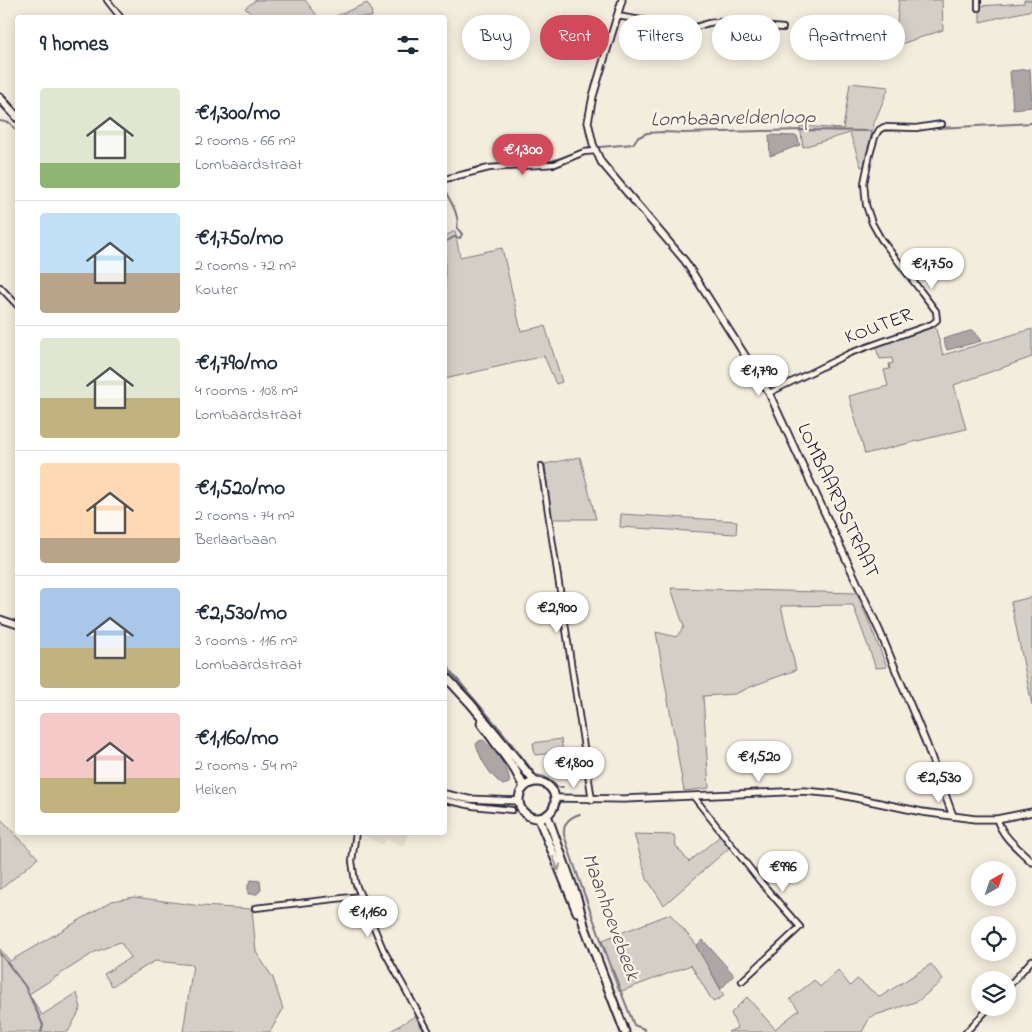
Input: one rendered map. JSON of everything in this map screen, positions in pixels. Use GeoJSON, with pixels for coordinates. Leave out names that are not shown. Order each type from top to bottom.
{"type":"FeatureCollection","features":[{"type":"Feature","properties":{"kind":"main road"},"geometry":{"type":"LineString","coordinates":[[0,98],[15,115]]}},
{"type":"Feature","properties":{"kind":"main road"},"geometry":{"type":"LineString","coordinates":[[447,678],[471,704],[535,782]]}},
{"type":"Feature","properties":{"kind":"main road"},"geometry":{"type":"LineString","coordinates":[[454,686],[494,739],[524,787]]}},
{"type":"Feature","properties":{"kind":"main road"},"geometry":{"type":"LineString","coordinates":[[535,782],[548,786],[555,798],[553,808],[547,815],[539,819],[532,818],[524,813],[518,801],[524,787],[535,782]]}},
{"type":"Feature","properties":{"kind":"main road"},"geometry":{"type":"LineString","coordinates":[[547,815],[569,874],[584,925],[625,1032]]}},
{"type":"Feature","properties":{"kind":"main road"},"geometry":{"type":"LineString","coordinates":[[539,819],[571,899],[584,925]]}},
{"type":"Feature","properties":{"kind":"street"},"geometry":{"type":"LineString","coordinates":[[107,0],[119,15]]}},
{"type":"Feature","properties":{"kind":"street","name":"LOMBAARDSTRAAT"},"geometry":{"type":"LineString","coordinates":[[622,0],[593,96],[588,122],[596,151],[601,162],[685,262],[769,393],[880,632],[926,743],[953,816]]}},
{"type":"Feature","properties":{"kind":"street"},"geometry":{"type":"LineString","coordinates":[[978,0],[978,8]]}},
{"type":"Feature","properties":{"kind":"street"},"geometry":{"type":"LineString","coordinates":[[617,16],[690,28],[706,22],[783,28]]}},
{"type":"Feature","properties":{"kind":"street","name":"KOUTER"},"geometry":{"type":"LineString","coordinates":[[769,393],[850,352],[932,324],[937,320],[936,312],[881,239],[872,223],[866,205],[864,184],[870,154],[879,130],[884,127],[916,128],[942,124]]}},
{"type":"Feature","properties":{"kind":"street"},"geometry":{"type":"LineString","coordinates":[[447,179],[489,168],[555,164],[584,152],[596,151]]}},
{"type":"Feature","properties":{"kind":"street"},"geometry":{"type":"LineString","coordinates":[[0,287],[15,303]]}},
{"type":"Feature","properties":{"kind":"street"},"geometry":{"type":"LineString","coordinates":[[541,466],[592,800]]}},
{"type":"Feature","properties":{"kind":"street"},"geometry":{"type":"LineString","coordinates":[[0,619],[15,624]]}},
{"type":"Feature","properties":{"kind":"street"},"geometry":{"type":"LineString","coordinates":[[555,798],[592,800],[804,791],[837,794],[922,812],[975,819],[997,819],[1032,812]]}},
{"type":"Feature","properties":{"kind":"street"},"geometry":{"type":"LineString","coordinates":[[447,794],[468,799],[518,801]]}},
{"type":"Feature","properties":{"kind":"street"},"geometry":{"type":"LineString","coordinates":[[694,797],[759,880],[800,927],[742,981]]}},
{"type":"Feature","properties":{"kind":"street"},"geometry":{"type":"LineString","coordinates":[[447,800],[473,806],[512,810]]}},
{"type":"Feature","properties":{"kind":"street"},"geometry":{"type":"LineString","coordinates":[[997,819],[1000,829],[1005,836],[1032,862]]}},
{"type":"Feature","properties":{"kind":"street"},"geometry":{"type":"LineString","coordinates":[[356,835],[352,861],[355,882],[383,949],[429,1032]]}},
{"type":"Feature","properties":{"kind":"street"},"geometry":{"type":"LineString","coordinates":[[255,908],[361,896]]}},
{"type":"Feature","properties":{"kind":"street"},"geometry":{"type":"LineString","coordinates":[[1016,978],[1032,960]]}},
{"type":"Feature","properties":{"kind":"street"},"geometry":{"type":"LineString","coordinates":[[966,1032],[981,1016]]}},
{"type":"Feature","properties":{"kind":"shaded area"},"geometry":{"type":"Polygon","coordinates":[[[256,0],[305,0],[316,15],[252,15],[245,8],[256,0]]]}},
{"type":"Feature","properties":{"kind":"shaded area"},"geometry":{"type":"Polygon","coordinates":[[[899,0],[942,0],[943,30],[905,43],[905,15],[898,15],[899,0]]]}},
{"type":"Feature","properties":{"kind":"shaded area"},"geometry":{"type":"Polygon","coordinates":[[[1024,0],[1032,0],[1032,10],[980,22],[980,6],[1024,3],[1024,0]]]}},
{"type":"Feature","properties":{"kind":"shaded area"},"geometry":{"type":"Polygon","coordinates":[[[367,3],[371,9],[372,15],[339,15],[367,3]]]}},
{"type":"Feature","properties":{"kind":"shaded area"},"geometry":{"type":"Polygon","coordinates":[[[1030,69],[1032,107],[1013,109],[1010,71],[1030,69]]]}},
{"type":"Feature","properties":{"kind":"shaded area"},"geometry":{"type":"Polygon","coordinates":[[[850,83],[889,87],[874,123],[864,166],[861,167],[850,133],[803,147],[800,126],[843,129],[850,83]]]}},
{"type":"Feature","properties":{"kind":"shaded area"},"geometry":{"type":"Polygon","coordinates":[[[769,135],[797,136],[800,145],[770,156],[769,135]]]}},
{"type":"Feature","properties":{"kind":"shaded area"},"geometry":{"type":"Polygon","coordinates":[[[455,231],[460,257],[502,248],[521,331],[545,326],[562,382],[556,384],[544,356],[447,379],[447,235],[455,231]]]}},
{"type":"Feature","properties":{"kind":"shaded area"},"geometry":{"type":"Polygon","coordinates":[[[935,326],[943,355],[1032,329],[1032,357],[954,385],[966,429],[865,454],[849,396],[888,386],[884,370],[890,369],[889,364],[893,363],[892,358],[880,359],[875,346],[935,326]]]}},
{"type":"Feature","properties":{"kind":"shaded area"},"geometry":{"type":"Polygon","coordinates":[[[973,330],[981,341],[947,350],[943,339],[973,330]]]}},
{"type":"Feature","properties":{"kind":"shaded area"},"geometry":{"type":"Polygon","coordinates":[[[580,457],[596,519],[551,519],[545,464],[580,457]]]}},
{"type":"Feature","properties":{"kind":"shaded area"},"geometry":{"type":"Polygon","coordinates":[[[621,514],[737,521],[736,534],[620,527],[621,514]]]}},
{"type":"Feature","properties":{"kind":"shaded area"},"geometry":{"type":"Polygon","coordinates":[[[671,588],[857,593],[887,667],[876,668],[853,605],[781,606],[796,670],[735,694],[703,696],[709,788],[684,791],[656,632],[676,637],[684,627],[671,588]]]}},
{"type":"Feature","properties":{"kind":"shaded area"},"geometry":{"type":"Polygon","coordinates":[[[1032,597],[1032,705],[1011,602],[1032,597]]]}},
{"type":"Feature","properties":{"kind":"shaded area"},"geometry":{"type":"Polygon","coordinates":[[[561,739],[563,752],[535,755],[533,743],[561,739]]]}},
{"type":"Feature","properties":{"kind":"shaded area"},"geometry":{"type":"Polygon","coordinates":[[[483,740],[492,748],[505,766],[508,772],[509,783],[503,785],[486,767],[476,744],[483,740]]]}},
{"type":"Feature","properties":{"kind":"shaded area"},"geometry":{"type":"Polygon","coordinates":[[[0,818],[38,858],[0,889],[0,818]]]}},
{"type":"Feature","properties":{"kind":"shaded area"},"geometry":{"type":"Polygon","coordinates":[[[634,834],[674,835],[676,846],[689,862],[720,836],[729,848],[664,905],[647,879],[634,834]]]}},
{"type":"Feature","properties":{"kind":"shaded area"},"geometry":{"type":"Polygon","coordinates":[[[361,835],[408,835],[404,846],[386,839],[383,845],[361,835]]]}},
{"type":"Feature","properties":{"kind":"shaded area"},"geometry":{"type":"Polygon","coordinates":[[[251,880],[260,881],[261,890],[257,894],[248,894],[248,885],[251,880]]]}},
{"type":"Feature","properties":{"kind":"shaded area"},"geometry":{"type":"Polygon","coordinates":[[[134,897],[201,906],[252,909],[256,952],[273,978],[283,1009],[270,1032],[183,1032],[193,965],[155,961],[112,986],[104,974],[131,957],[120,942],[95,952],[29,994],[42,1015],[77,993],[81,1008],[68,1032],[0,1032],[0,949],[10,961],[112,901],[134,897]]]}},
{"type":"Feature","properties":{"kind":"shaded area"},"geometry":{"type":"Polygon","coordinates":[[[670,914],[696,944],[724,996],[713,1002],[691,965],[619,992],[600,941],[670,914]]]}},
{"type":"Feature","properties":{"kind":"shaded area"},"geometry":{"type":"Polygon","coordinates":[[[703,940],[734,975],[721,989],[696,946],[703,940]]]}},
{"type":"Feature","properties":{"kind":"shaded area"},"geometry":{"type":"Polygon","coordinates":[[[931,964],[943,980],[918,1001],[870,1017],[862,1032],[728,1032],[737,1028],[731,1013],[747,997],[775,1029],[799,1010],[790,999],[814,980],[820,987],[838,970],[850,986],[857,979],[880,997],[931,964]]]}},
{"type":"Feature","properties":{"kind":"shaded area"},"geometry":{"type":"Polygon","coordinates":[[[415,1016],[424,1032],[389,1032],[415,1016]]]}},
{"type":"Feature","properties":{"kind":"waterway","name":"Maanhoevebeek"},"geometry":{"type":"LineString","coordinates":[[0,121],[10,123],[15,129]]}},
{"type":"Feature","properties":{"kind":"waterway","name":"Lombaarveldenloop"},"geometry":{"type":"LineString","coordinates":[[881,131],[1032,123]]}},
{"type":"Feature","properties":{"kind":"waterway","name":"Lombaarveldenloop"},"geometry":{"type":"LineString","coordinates":[[600,147],[633,144],[637,138],[647,133],[663,132],[871,131]]}},
{"type":"Feature","properties":{"kind":"waterway","name":"Lombaarveldenloop"},"geometry":{"type":"LineString","coordinates":[[488,165],[549,162],[590,148]]}},
{"type":"Feature","properties":{"kind":"waterway","name":"Lombaarveldenloop"},"geometry":{"type":"LineString","coordinates":[[464,171],[479,167]]}},
{"type":"Feature","properties":{"kind":"waterway","name":"Lombaarveldenloop"},"geometry":{"type":"LineString","coordinates":[[447,195],[456,214],[457,228],[462,234],[460,238],[454,237],[447,241]]}},
{"type":"Feature","properties":{"kind":"waterway","name":"Maanhoevebeek"},"geometry":{"type":"LineString","coordinates":[[447,663],[451,672],[536,775],[545,777],[558,787],[563,787]]}},
{"type":"Feature","properties":{"kind":"waterway","name":"Maanhoevebeek"},"geometry":{"type":"LineString","coordinates":[[580,814],[567,821],[564,835],[580,883],[634,1025],[644,1029],[645,1032]]}},
{"type":"Feature","properties":{"kind":"waterway"},"geometry":{"type":"LineString","coordinates":[[0,953],[25,986],[43,1025],[41,1032]]}}]}
